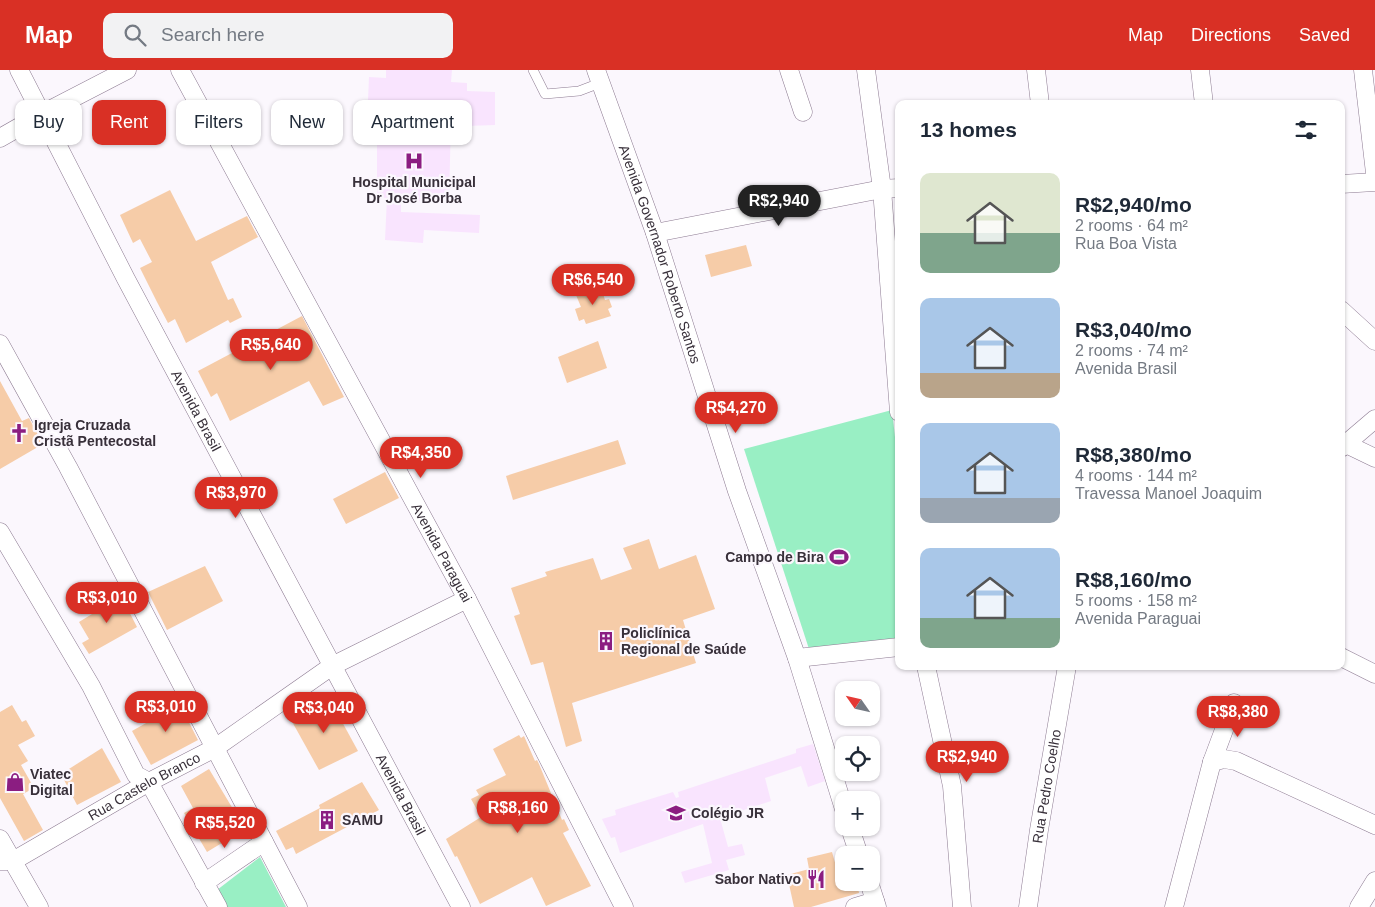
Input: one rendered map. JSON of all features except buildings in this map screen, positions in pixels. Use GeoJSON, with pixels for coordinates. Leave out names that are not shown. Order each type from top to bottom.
{"type":"FeatureCollection","features":[{"type":"Feature","properties":{"kind":"street","name":"Avenida Brasil"},"geometry":{"type":"LineString","coordinates":[[19,70],[35,100]]}},
{"type":"Feature","properties":{"kind":"street"},"geometry":{"type":"LineString","coordinates":[[69,100],[127,70]]}},
{"type":"Feature","properties":{"kind":"street","name":"Avenida Paraguai"},"geometry":{"type":"LineString","coordinates":[[180,70],[467,599],[624,907]]}},
{"type":"Feature","properties":{"kind":"street"},"geometry":{"type":"LineString","coordinates":[[789,70],[803,112]]}},
{"type":"Feature","properties":{"kind":"street"},"geometry":{"type":"LineString","coordinates":[[866,70],[891,189],[895,300]]}},
{"type":"Feature","properties":{"kind":"street"},"geometry":{"type":"LineString","coordinates":[[1036,70],[1040,100]]}},
{"type":"Feature","properties":{"kind":"street"},"geometry":{"type":"LineString","coordinates":[[1200,70],[1204,100]]}},
{"type":"Feature","properties":{"kind":"street"},"geometry":{"type":"LineString","coordinates":[[1363,70],[1375,173]]}},
{"type":"Feature","properties":{"kind":"street","name":"Avenida Governador Roberto Santos"},"geometry":{"type":"LineString","coordinates":[[598,76],[655,233],[737,491],[797,658],[838,791]]}},
{"type":"Feature","properties":{"kind":"street"},"geometry":{"type":"LineString","coordinates":[[0,138],[15,129]]}},
{"type":"Feature","properties":{"kind":"street","name":"Avenida Brasil"},"geometry":{"type":"LineString","coordinates":[[58,145],[126,279],[461,907]]}},
{"type":"Feature","properties":{"kind":"street"},"geometry":{"type":"LineString","coordinates":[[1345,184],[1375,182]]}},
{"type":"Feature","properties":{"kind":"street"},"geometry":{"type":"LineString","coordinates":[[655,233],[891,189]]}},
{"type":"Feature","properties":{"kind":"street"},"geometry":{"type":"LineString","coordinates":[[1345,314],[1375,341]]}},
{"type":"Feature","properties":{"kind":"street"},"geometry":{"type":"LineString","coordinates":[[0,344],[68,467],[298,907]]}},
{"type":"Feature","properties":{"kind":"street"},"geometry":{"type":"LineString","coordinates":[[1345,445],[1375,418]]}},
{"type":"Feature","properties":{"kind":"street"},"geometry":{"type":"LineString","coordinates":[[1345,446],[1375,458]]}},
{"type":"Feature","properties":{"kind":"street"},"geometry":{"type":"LineString","coordinates":[[0,532],[91,686],[136,775],[149,782],[218,907]]}},
{"type":"Feature","properties":{"kind":"street","name":"Rua Castelo Branco"},"geometry":{"type":"LineString","coordinates":[[6,861],[215,748],[332,666],[467,599]]}},
{"type":"Feature","properties":{"kind":"street"},"geometry":{"type":"LineString","coordinates":[[797,658],[895,647]]}},
{"type":"Feature","properties":{"kind":"street"},"geometry":{"type":"LineString","coordinates":[[1345,659],[1375,674]]}},
{"type":"Feature","properties":{"kind":"street"},"geometry":{"type":"LineString","coordinates":[[927,670],[952,786],[962,907]]}},
{"type":"Feature","properties":{"kind":"street","name":"Rua Pedro Coelho"},"geometry":{"type":"LineString","coordinates":[[1028,907],[1038,830],[1065,670]]}},
{"type":"Feature","properties":{"kind":"street"},"geometry":{"type":"LineString","coordinates":[[1174,907],[1212,762],[1234,703]]}},
{"type":"Feature","properties":{"kind":"street"},"geometry":{"type":"LineString","coordinates":[[1212,762],[1224,759],[1236,761],[1375,825]]}},
{"type":"Feature","properties":{"kind":"street"},"geometry":{"type":"LineString","coordinates":[[0,838],[6,861],[39,907]]}},
{"type":"Feature","properties":{"kind":"street"},"geometry":{"type":"LineString","coordinates":[[204,883],[264,842]]}},
{"type":"Feature","properties":{"kind":"street"},"geometry":{"type":"LineString","coordinates":[[1359,907],[1375,881]]}},
{"type":"Feature","properties":{"kind":"street"},"geometry":{"type":"LineString","coordinates":[[855,907],[876,904],[871,891]]}},
{"type":"Feature","properties":{"kind":"lane"},"geometry":{"type":"LineString","coordinates":[[533,70],[545,94],[579,91],[598,76]]}},
{"type":"Feature","properties":{"kind":"shaded area","name":"Hospital Municipal Dr José Borba"},"geometry":{"type":"Polygon","coordinates":[[[386,70],[452,70],[451,82],[467,83],[467,91],[495,92],[495,125],[472,126],[472,100],[368,100],[369,77],[386,78],[386,70]]]}},
{"type":"Feature","properties":{"kind":"shaded area","name":"Hospital Municipal Dr José Borba"},"geometry":{"type":"Polygon","coordinates":[[[377,145],[450,145],[449,202],[401,201],[401,212],[480,215],[479,233],[424,230],[423,243],[385,240],[387,198],[377,197],[377,145]]]}},
{"type":"Feature","properties":{"kind":"shaded area","name":"Colégio JR"},"geometry":{"type":"Polygon","coordinates":[[[813,744],[825,781],[808,787],[801,766],[765,778],[771,801],[720,818],[728,847],[742,844],[745,855],[726,860],[729,870],[685,883],[681,872],[712,863],[703,824],[620,853],[615,837],[611,838],[602,819],[616,815],[615,810],[673,792],[676,798],[679,797],[678,792],[796,753],[796,749],[813,744]]]}},
{"type":"Feature","properties":{"kind":"green space","name":"Campo de Bira"},"geometry":{"type":"Polygon","coordinates":[[[892,410],[895,437],[895,640],[809,649],[744,449],[892,410]]]}},
{"type":"Feature","properties":{"kind":"green space"},"geometry":{"type":"Polygon","coordinates":[[[260,857],[286,907],[227,907],[217,890],[260,857]]]}},
{"type":"Feature","properties":{"kind":"place","name":"Hospital Municipal Dr José Borba"},"geometry":{"type":"Point","coordinates":[414,161]}},
{"type":"Feature","properties":{"kind":"place","name":"Igreja Cruzada Cristã Pentecostal"},"geometry":{"type":"Point","coordinates":[19,433]}},
{"type":"Feature","properties":{"kind":"place","name":"Campo de Bira"},"geometry":{"type":"Point","coordinates":[839,557]}},
{"type":"Feature","properties":{"kind":"place","name":"Policlínica Regional de Saúde"},"geometry":{"type":"Point","coordinates":[606,641]}},
{"type":"Feature","properties":{"kind":"place","name":"Viatec Digital"},"geometry":{"type":"Point","coordinates":[15,782]}},
{"type":"Feature","properties":{"kind":"place","name":"Colégio JR"},"geometry":{"type":"Point","coordinates":[676,813]}},
{"type":"Feature","properties":{"kind":"place","name":"SAMU"},"geometry":{"type":"Point","coordinates":[327,820]}},
{"type":"Feature","properties":{"kind":"place","name":"Sabor Nativo"},"geometry":{"type":"Point","coordinates":[816,879]}}]}
